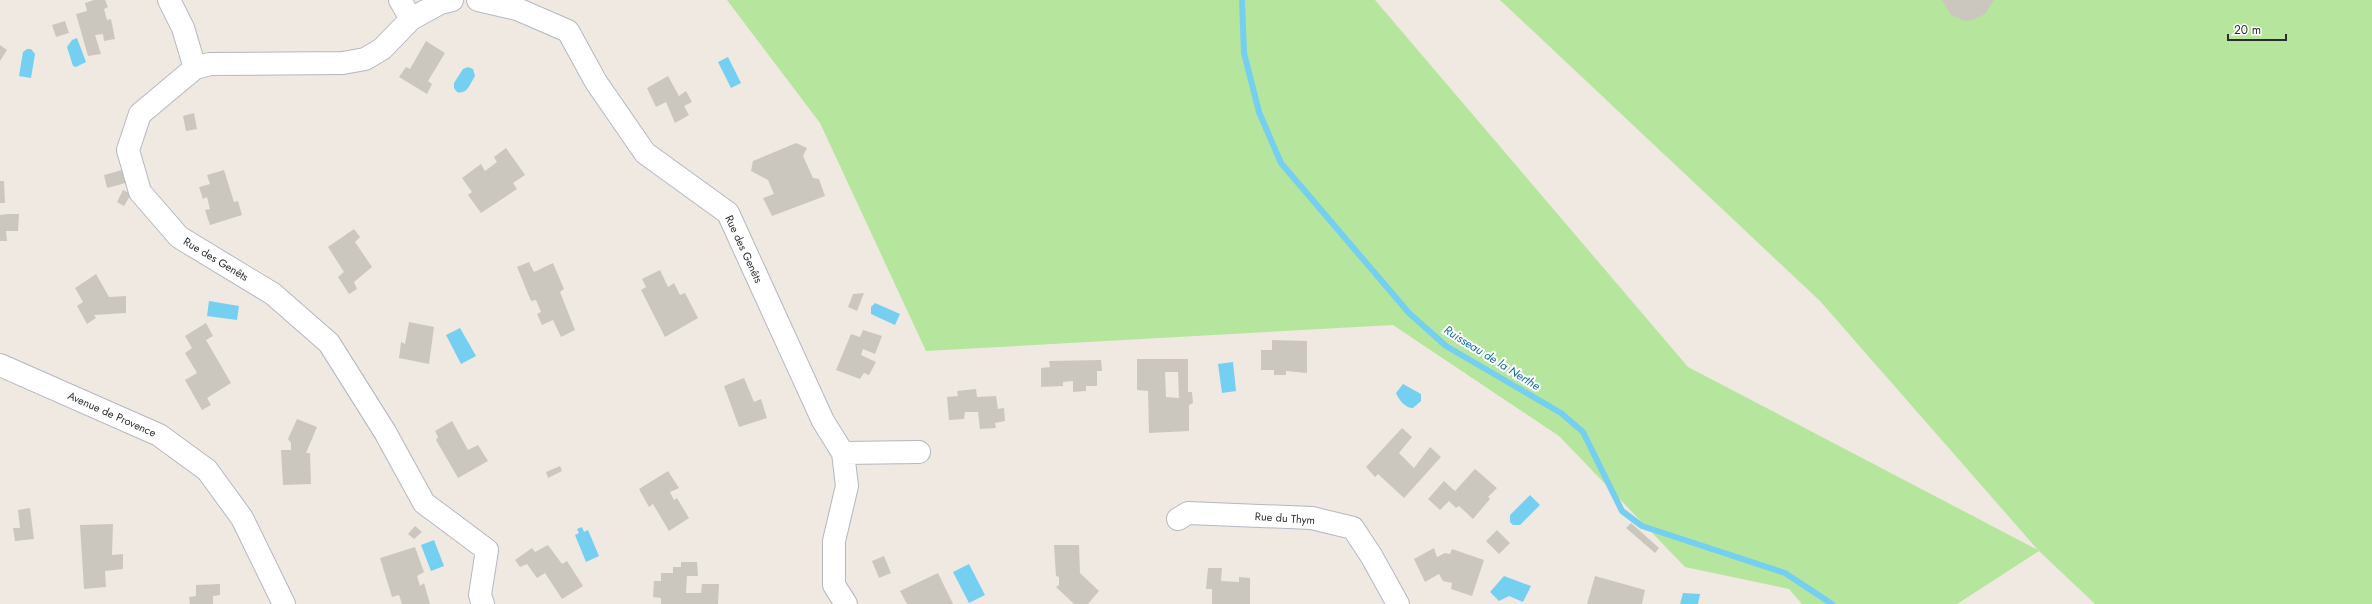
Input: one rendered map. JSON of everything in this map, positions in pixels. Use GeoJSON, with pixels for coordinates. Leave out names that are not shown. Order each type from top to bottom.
{"type":"FeatureCollection","features":[{"type":"Feature","properties":{"kind":"street"},"geometry":{"type":"LineString","coordinates":[[169,0],[184,28],[195,68]]}},
{"type":"Feature","properties":{"kind":"street"},"geometry":{"type":"LineString","coordinates":[[400,0],[411,19]]}},
{"type":"Feature","properties":{"kind":"street","name":"Rue des Genêts"},"geometry":{"type":"LineString","coordinates":[[452,0],[440,3],[411,19],[382,49],[365,59],[343,63],[210,64],[195,68],[140,114],[128,150],[140,192],[179,237],[273,294],[329,343],[385,432],[424,503],[487,550],[480,595],[483,604]]}},
{"type":"Feature","properties":{"kind":"street","name":"Rue des Genêts"},"geometry":{"type":"LineString","coordinates":[[478,0],[517,9],[568,31],[596,82],[645,153],[728,213],[823,421],[843,453],[847,486],[834,541],[834,585],[846,604]]}},
{"type":"Feature","properties":{"kind":"street","name":"Avenue de Provence"},"geometry":{"type":"LineString","coordinates":[[0,364],[159,435],[207,470],[242,518],[284,604]]}},
{"type":"Feature","properties":{"kind":"street"},"geometry":{"type":"LineString","coordinates":[[843,453],[919,452]]}},
{"type":"Feature","properties":{"kind":"street","name":"Rue du Thym"},"geometry":{"type":"LineString","coordinates":[[1178,520],[1188,513],[1312,518],[1353,528],[1372,557],[1398,604]]}},
{"type":"Feature","properties":{"kind":"green space"},"geometry":{"type":"Polygon","coordinates":[[[727,0],[1375,0],[1688,367],[2038,550],[1820,301],[1500,0],[2372,0],[2372,604],[2095,604],[2039,551],[1957,604],[1802,604],[1789,589],[1685,567],[1559,436],[1393,325],[926,351],[820,123],[727,0]]]}},
{"type":"Feature","properties":{"kind":"water"},"geometry":{"type":"Polygon","coordinates":[[[77,38],[86,62],[76,67],[73,66],[67,47],[72,40],[77,38]]]}},
{"type":"Feature","properties":{"kind":"water"},"geometry":{"type":"Polygon","coordinates":[[[27,49],[31,49],[35,54],[31,78],[19,76],[23,52],[27,49]]]}},
{"type":"Feature","properties":{"kind":"water"},"geometry":{"type":"Polygon","coordinates":[[[728,57],[741,83],[731,88],[718,62],[728,57]]]}},
{"type":"Feature","properties":{"kind":"water"},"geometry":{"type":"Polygon","coordinates":[[[468,67],[473,69],[475,76],[466,90],[460,93],[457,92],[454,88],[454,83],[463,69],[468,67]]]}},
{"type":"Feature","properties":{"kind":"water"},"geometry":{"type":"Polygon","coordinates":[[[209,301],[239,306],[237,320],[207,316],[209,301]]]}},
{"type":"Feature","properties":{"kind":"water"},"geometry":{"type":"Polygon","coordinates":[[[875,303],[900,314],[895,325],[871,314],[871,307],[875,303]]]}},
{"type":"Feature","properties":{"kind":"water"},"geometry":{"type":"Polygon","coordinates":[[[460,328],[476,356],[461,364],[446,335],[460,328]]]}},
{"type":"Feature","properties":{"kind":"water"},"geometry":{"type":"Polygon","coordinates":[[[1233,362],[1236,391],[1222,393],[1218,364],[1233,362]]]}},
{"type":"Feature","properties":{"kind":"water"},"geometry":{"type":"Polygon","coordinates":[[[1403,384],[1421,394],[1421,401],[1413,408],[1407,407],[1396,393],[1403,384]]]}},
{"type":"Feature","properties":{"kind":"water"},"geometry":{"type":"Polygon","coordinates":[[[1530,495],[1540,505],[1520,525],[1513,525],[1510,522],[1510,515],[1530,495]]]}},
{"type":"Feature","properties":{"kind":"water"},"geometry":{"type":"Polygon","coordinates":[[[582,527],[584,532],[588,530],[599,556],[586,562],[575,535],[579,533],[577,529],[582,527]]]}},
{"type":"Feature","properties":{"kind":"water"},"geometry":{"type":"Polygon","coordinates":[[[434,540],[444,566],[431,571],[421,545],[434,540]]]}},
{"type":"Feature","properties":{"kind":"water"},"geometry":{"type":"Polygon","coordinates":[[[969,564],[985,595],[969,603],[953,572],[969,564]]]}},
{"type":"Feature","properties":{"kind":"water"},"geometry":{"type":"Polygon","coordinates":[[[1504,576],[1531,586],[1523,602],[1509,596],[1499,601],[1490,592],[1504,576]]]}},
{"type":"Feature","properties":{"kind":"water"},"geometry":{"type":"Polygon","coordinates":[[[1683,593],[1700,594],[1698,604],[1680,604],[1683,593]]]}},
{"type":"Feature","properties":{"kind":"building"},"geometry":{"type":"Polygon","coordinates":[[[94,0],[105,0],[108,7],[104,9],[107,20],[111,19],[115,39],[104,41],[103,34],[95,35],[101,54],[88,56],[76,14],[87,11],[85,3],[94,0]]]}},
{"type":"Feature","properties":{"kind":"building"},"geometry":{"type":"Polygon","coordinates":[[[1942,0],[1994,0],[1985,14],[1973,20],[1965,21],[1951,15],[1942,0]]]}},
{"type":"Feature","properties":{"kind":"building"},"geometry":{"type":"Polygon","coordinates":[[[65,21],[69,33],[56,37],[52,25],[65,21]]]}},
{"type":"Feature","properties":{"kind":"building"},"geometry":{"type":"Polygon","coordinates":[[[426,41],[445,53],[428,81],[432,84],[427,94],[399,77],[406,67],[410,69],[426,41]]]}},
{"type":"Feature","properties":{"kind":"building"},"geometry":{"type":"Polygon","coordinates":[[[0,45],[7,50],[0,61],[0,45]]]}},
{"type":"Feature","properties":{"kind":"building"},"geometry":{"type":"Polygon","coordinates":[[[668,76],[679,96],[686,91],[692,102],[684,106],[689,115],[675,123],[666,102],[656,107],[647,88],[668,76]]]}},
{"type":"Feature","properties":{"kind":"building"},"geometry":{"type":"Polygon","coordinates":[[[194,113],[197,129],[186,131],[183,116],[194,113]]]}},
{"type":"Feature","properties":{"kind":"building"},"geometry":{"type":"Polygon","coordinates":[[[796,143],[807,148],[803,156],[813,178],[819,179],[825,196],[772,216],[763,198],[774,194],[768,180],[751,171],[753,161],[796,143]]]}},
{"type":"Feature","properties":{"kind":"building"},"geometry":{"type":"Polygon","coordinates":[[[506,148],[525,175],[513,183],[517,189],[481,213],[468,195],[472,192],[462,178],[481,164],[485,171],[497,162],[494,157],[506,148]]]}},
{"type":"Feature","properties":{"kind":"building"},"geometry":{"type":"Polygon","coordinates":[[[129,168],[133,181],[107,188],[104,175],[129,168]]]}},
{"type":"Feature","properties":{"kind":"building"},"geometry":{"type":"Polygon","coordinates":[[[224,170],[234,202],[238,201],[242,215],[210,225],[205,210],[210,209],[207,197],[203,199],[199,187],[210,184],[207,175],[224,170]]]}},
{"type":"Feature","properties":{"kind":"building"},"geometry":{"type":"Polygon","coordinates":[[[0,181],[4,181],[5,203],[0,203],[0,181]]]}},
{"type":"Feature","properties":{"kind":"building"},"geometry":{"type":"Polygon","coordinates":[[[123,190],[131,194],[124,206],[117,202],[123,190]]]}},
{"type":"Feature","properties":{"kind":"building"},"geometry":{"type":"Polygon","coordinates":[[[19,214],[18,231],[6,231],[7,241],[0,241],[0,215],[19,214]]]}},
{"type":"Feature","properties":{"kind":"building"},"geometry":{"type":"Polygon","coordinates":[[[354,229],[360,237],[355,242],[372,267],[354,282],[357,289],[349,294],[338,277],[344,272],[328,247],[354,229]]]}},
{"type":"Feature","properties":{"kind":"building"},"geometry":{"type":"Polygon","coordinates":[[[529,262],[534,272],[553,263],[564,289],[560,292],[575,330],[561,337],[553,320],[542,325],[537,314],[541,312],[536,300],[531,301],[517,267],[529,262]]]}},
{"type":"Feature","properties":{"kind":"building"},"geometry":{"type":"Polygon","coordinates":[[[660,270],[668,287],[674,283],[680,295],[685,293],[698,318],[665,337],[641,290],[646,287],[642,279],[660,270]]]}},
{"type":"Feature","properties":{"kind":"building"},"geometry":{"type":"Polygon","coordinates":[[[96,274],[109,297],[126,296],[126,313],[94,315],[96,318],[87,324],[77,306],[83,302],[75,288],[96,274]]]}},
{"type":"Feature","properties":{"kind":"building"},"geometry":{"type":"Polygon","coordinates":[[[864,293],[857,311],[848,307],[853,294],[864,293]]]}},
{"type":"Feature","properties":{"kind":"building"},"geometry":{"type":"Polygon","coordinates":[[[409,322],[434,327],[429,364],[399,358],[401,342],[405,344],[409,322]]]}},
{"type":"Feature","properties":{"kind":"building"},"geometry":{"type":"Polygon","coordinates":[[[206,323],[213,336],[206,340],[231,383],[207,398],[211,405],[202,410],[185,380],[197,373],[185,353],[192,348],[185,336],[206,323]]]}},
{"type":"Feature","properties":{"kind":"building"},"geometry":{"type":"Polygon","coordinates":[[[863,330],[882,336],[875,354],[863,349],[861,355],[876,362],[869,375],[864,373],[860,379],[836,370],[851,334],[860,337],[863,330]]]}},
{"type":"Feature","properties":{"kind":"building"},"geometry":{"type":"Polygon","coordinates":[[[1272,340],[1307,341],[1307,373],[1286,371],[1286,375],[1274,375],[1274,370],[1261,370],[1261,350],[1272,350],[1272,340]]]}},
{"type":"Feature","properties":{"kind":"building"},"geometry":{"type":"Polygon","coordinates":[[[1137,359],[1188,359],[1188,392],[1192,392],[1193,403],[1189,405],[1189,431],[1149,433],[1148,391],[1137,390],[1137,359]],[[1165,372],[1166,397],[1179,398],[1178,372],[1165,372]]]}},
{"type":"Feature","properties":{"kind":"building"},"geometry":{"type":"Polygon","coordinates":[[[1101,360],[1102,371],[1097,371],[1097,386],[1086,386],[1086,391],[1073,392],[1073,381],[1063,382],[1063,386],[1041,387],[1041,368],[1050,367],[1049,361],[1101,360]]]}},
{"type":"Feature","properties":{"kind":"building"},"geometry":{"type":"Polygon","coordinates":[[[744,378],[754,402],[761,399],[767,418],[739,427],[724,386],[744,378]]]}},
{"type":"Feature","properties":{"kind":"building"},"geometry":{"type":"Polygon","coordinates":[[[976,389],[977,397],[996,396],[998,409],[1004,408],[1005,421],[995,423],[996,428],[980,429],[978,412],[965,412],[964,419],[949,420],[947,397],[958,396],[957,391],[976,389]]]}},
{"type":"Feature","properties":{"kind":"building"},"geometry":{"type":"Polygon","coordinates":[[[297,419],[317,427],[306,453],[310,453],[311,484],[283,485],[281,450],[291,450],[291,443],[288,439],[297,419]]]}},
{"type":"Feature","properties":{"kind":"building"},"geometry":{"type":"Polygon","coordinates":[[[452,421],[468,450],[478,445],[488,461],[458,478],[436,440],[438,437],[435,431],[452,421]]]}},
{"type":"Feature","properties":{"kind":"building"},"geometry":{"type":"Polygon","coordinates":[[[1402,428],[1412,437],[1399,453],[1414,468],[1430,447],[1441,457],[1404,498],[1378,474],[1375,477],[1366,467],[1402,428]]]}},
{"type":"Feature","properties":{"kind":"building"},"geometry":{"type":"Polygon","coordinates":[[[560,466],[562,471],[548,478],[546,472],[560,466]]]}},
{"type":"Feature","properties":{"kind":"building"},"geometry":{"type":"Polygon","coordinates":[[[1475,469],[1497,488],[1488,497],[1490,499],[1473,519],[1459,506],[1456,508],[1449,501],[1440,510],[1428,499],[1444,481],[1455,491],[1475,469]]]}},
{"type":"Feature","properties":{"kind":"building"},"geometry":{"type":"Polygon","coordinates":[[[668,471],[679,488],[670,492],[674,500],[677,498],[689,518],[669,531],[653,504],[649,507],[639,489],[668,471]]]}},
{"type":"Feature","properties":{"kind":"building"},"geometry":{"type":"Polygon","coordinates":[[[30,508],[34,539],[15,541],[13,528],[20,528],[18,510],[30,508]]]}},
{"type":"Feature","properties":{"kind":"building"},"geometry":{"type":"Polygon","coordinates":[[[1631,523],[1659,548],[1655,553],[1626,528],[1631,523]]]}},
{"type":"Feature","properties":{"kind":"building"},"geometry":{"type":"Polygon","coordinates":[[[113,524],[112,555],[123,554],[123,569],[105,571],[106,587],[84,589],[80,525],[113,524]]]}},
{"type":"Feature","properties":{"kind":"building"},"geometry":{"type":"Polygon","coordinates":[[[415,526],[422,532],[414,539],[408,534],[415,526]]]}},
{"type":"Feature","properties":{"kind":"building"},"geometry":{"type":"Polygon","coordinates":[[[1497,530],[1510,543],[1499,554],[1486,541],[1497,530]]]}},
{"type":"Feature","properties":{"kind":"building"},"geometry":{"type":"Polygon","coordinates":[[[548,545],[562,564],[567,561],[583,586],[562,599],[545,573],[537,578],[527,564],[520,567],[515,560],[532,548],[535,552],[548,545]]]}},
{"type":"Feature","properties":{"kind":"building"},"geometry":{"type":"Polygon","coordinates":[[[1054,545],[1079,545],[1080,573],[1099,591],[1088,604],[1074,604],[1056,587],[1059,585],[1059,577],[1056,576],[1054,545]]]}},
{"type":"Feature","properties":{"kind":"building"},"geometry":{"type":"Polygon","coordinates":[[[415,547],[424,572],[417,576],[420,586],[424,583],[430,604],[402,604],[399,595],[392,597],[380,558],[415,547]]]}},
{"type":"Feature","properties":{"kind":"building"},"geometry":{"type":"Polygon","coordinates":[[[1434,548],[1437,557],[1445,553],[1450,554],[1452,549],[1484,560],[1472,596],[1451,589],[1452,583],[1443,581],[1439,574],[1425,582],[1414,559],[1434,548]]]}},
{"type":"Feature","properties":{"kind":"building"},"geometry":{"type":"Polygon","coordinates":[[[884,556],[891,573],[879,578],[872,561],[884,556]]]}},
{"type":"Feature","properties":{"kind":"building"},"geometry":{"type":"Polygon","coordinates":[[[681,562],[697,562],[698,576],[687,576],[686,593],[701,593],[702,584],[719,584],[718,604],[661,604],[661,598],[653,597],[654,581],[661,581],[661,573],[673,573],[673,567],[681,567],[681,562]]]}},
{"type":"Feature","properties":{"kind":"building"},"geometry":{"type":"Polygon","coordinates":[[[1208,568],[1222,568],[1221,581],[1239,582],[1239,577],[1250,578],[1250,604],[1212,604],[1212,589],[1206,589],[1208,568]]]}},
{"type":"Feature","properties":{"kind":"building"},"geometry":{"type":"Polygon","coordinates":[[[938,573],[953,604],[907,604],[900,591],[938,573]]]}},
{"type":"Feature","properties":{"kind":"building"},"geometry":{"type":"Polygon","coordinates":[[[1595,576],[1645,590],[1642,604],[1587,604],[1595,576]]]}},
{"type":"Feature","properties":{"kind":"building"},"geometry":{"type":"Polygon","coordinates":[[[220,584],[220,595],[213,596],[213,604],[190,604],[189,597],[196,596],[196,585],[220,584]]]}},
{"type":"Feature","properties":{"kind":"waterway","name":"Ruisseau de la Nerthe"},"geometry":{"type":"LineString","coordinates":[[1242,0],[1244,53],[1259,112],[1281,163],[1409,313],[1446,346],[1561,413],[1583,432],[1622,511],[1642,526],[1785,573],[1832,604]]}}]}
